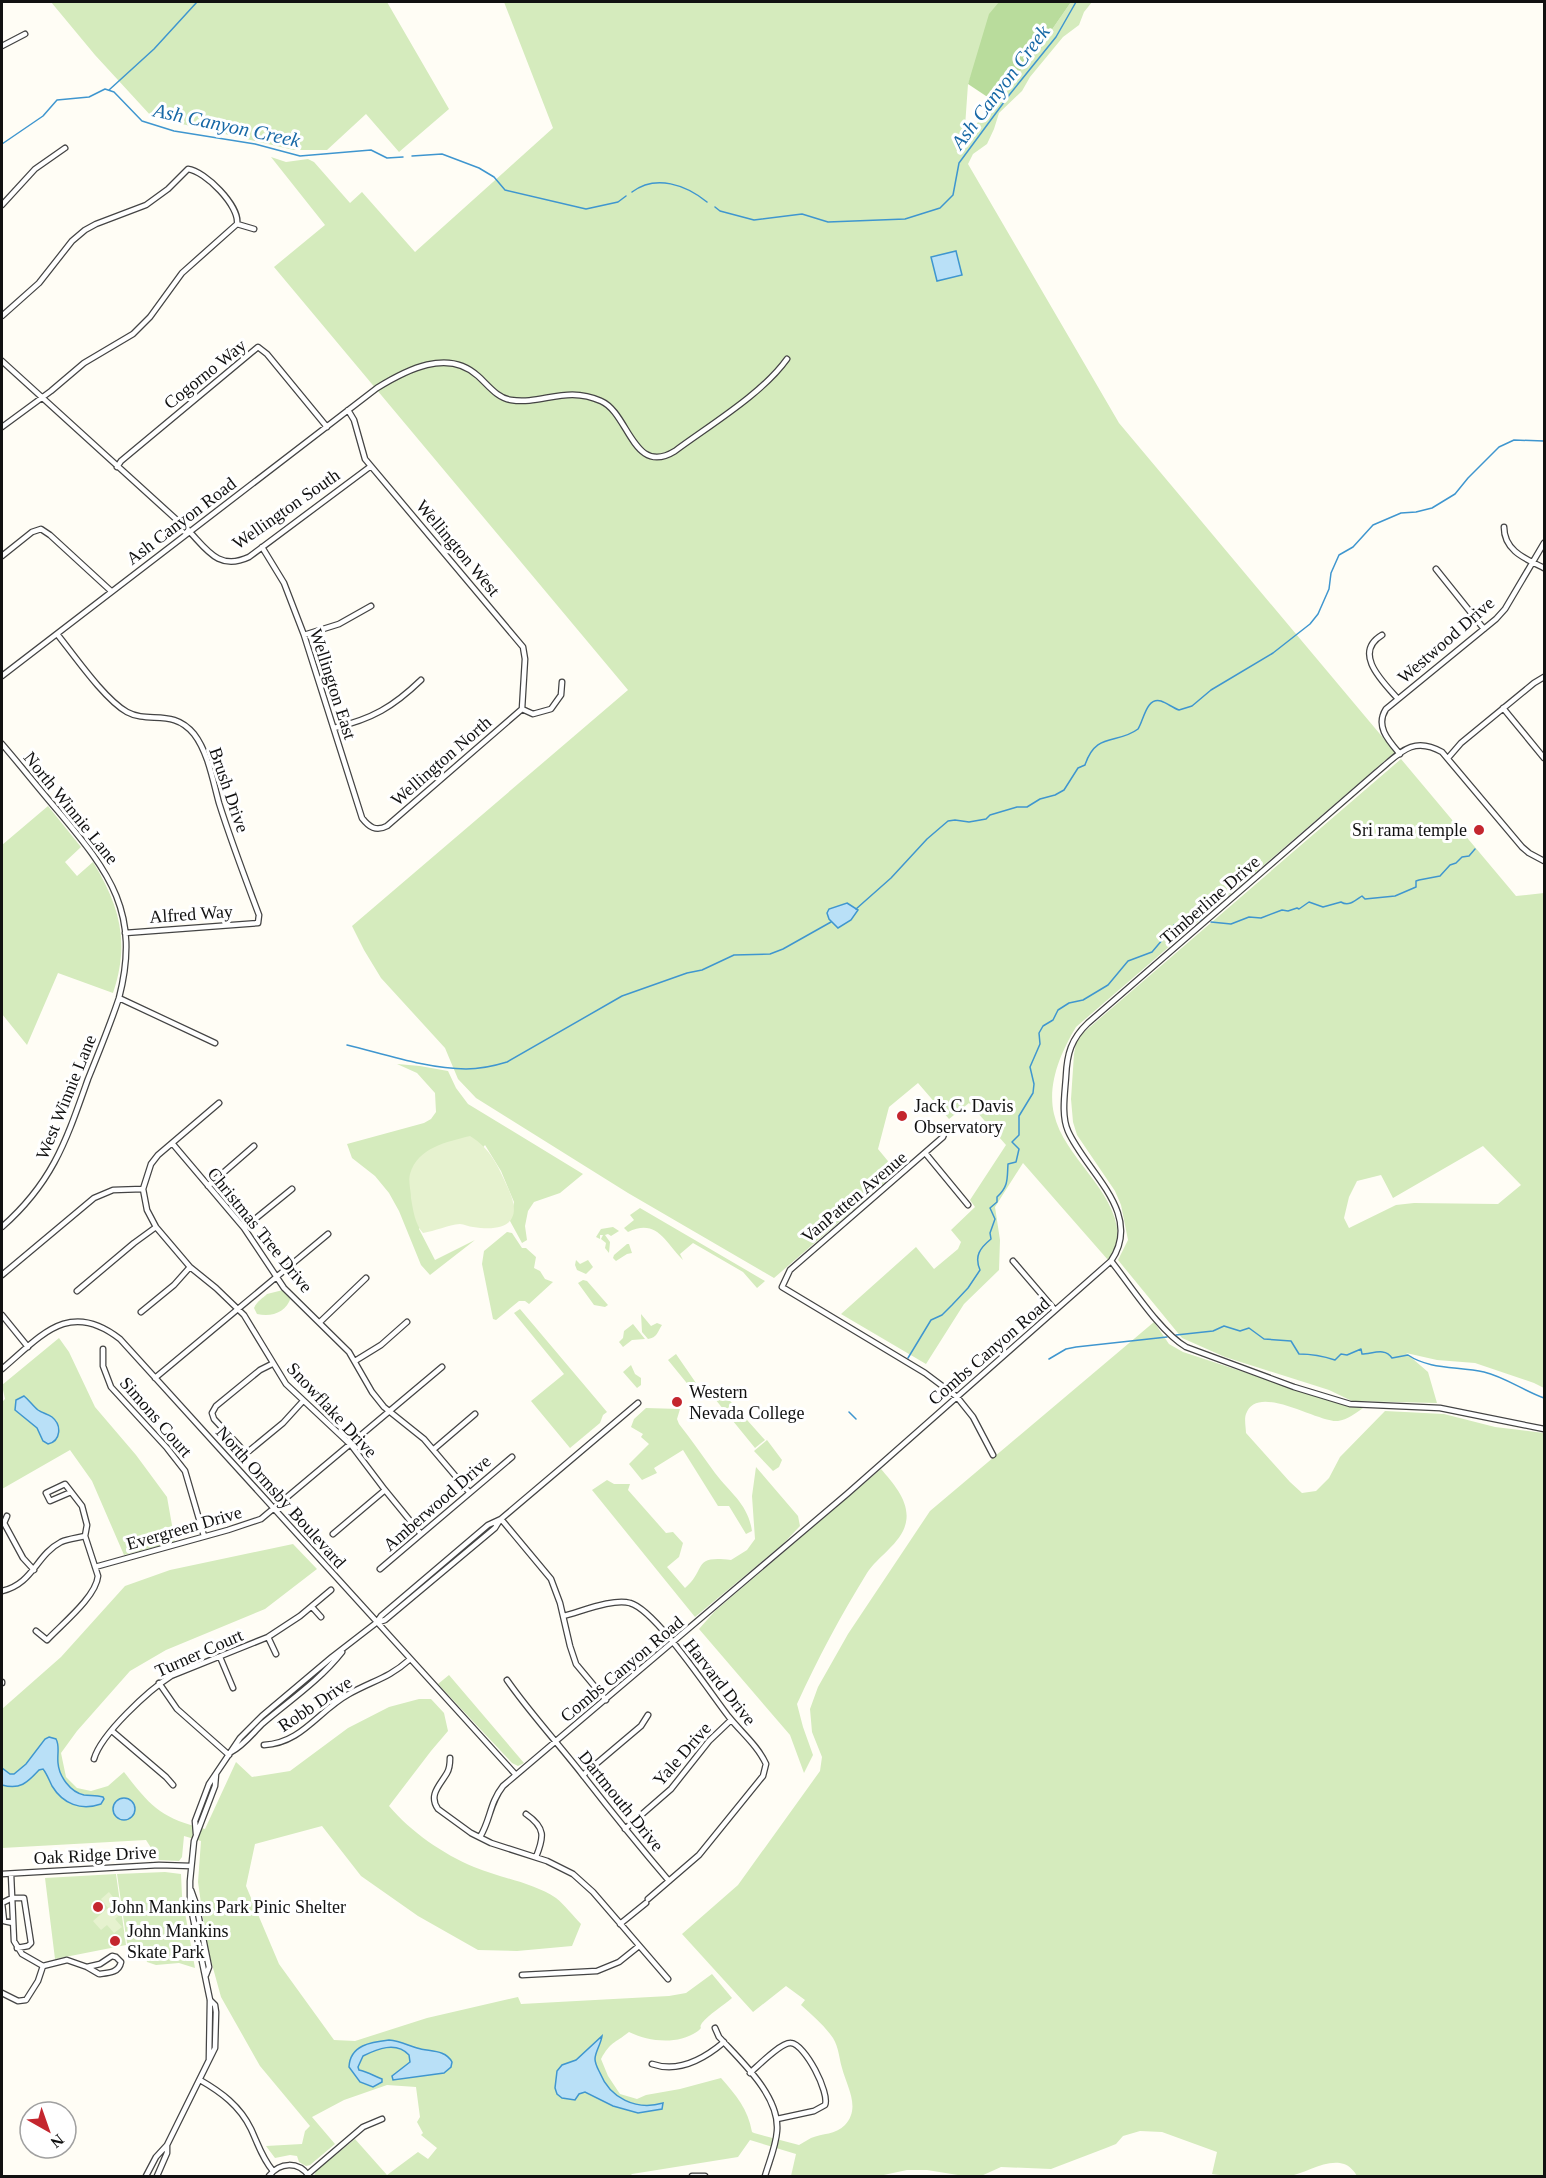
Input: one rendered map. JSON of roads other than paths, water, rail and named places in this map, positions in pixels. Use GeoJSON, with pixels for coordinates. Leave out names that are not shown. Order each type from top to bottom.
{"type":"FeatureCollection","features":[{"type":"Feature","properties":{"kind":"street"},"geometry":{"type":"LineString","coordinates":[[2,46],[25,34]]}},
{"type":"Feature","properties":{"kind":"street"},"geometry":{"type":"LineString","coordinates":[[2,204],[35,169],[65,148]]}},
{"type":"Feature","properties":{"kind":"street"},"geometry":{"type":"LineString","coordinates":[[2,316],[39,283],[72,241],[85,230],[146,205],[168,189],[187,169],[195,170],[204,176],[224,195],[235,212],[238,219],[237,224],[182,273],[150,317],[133,334],[84,363],[2,427]]}},
{"type":"Feature","properties":{"kind":"street"},"geometry":{"type":"LineString","coordinates":[[237,224],[254,230]]}},
{"type":"Feature","properties":{"kind":"street","name":"Cogorno Way"},"geometry":{"type":"LineString","coordinates":[[117,467],[121,461],[258,347],[267,354],[327,427]]}},
{"type":"Feature","properties":{"kind":"street","name":"Ash Canyon Road"},"geometry":{"type":"LineString","coordinates":[[2,676],[348,410],[398,375],[438,363],[452,363],[474,372],[497,394],[506,399],[519,401],[565,394],[601,401],[613,410],[640,450],[650,456],[664,456],[675,451],[763,385],[775,375],[787,359]]}},
{"type":"Feature","properties":{"kind":"street","name":"Wellington South"},"geometry":{"type":"LineString","coordinates":[[2,361],[189,531],[213,556],[225,561],[243,560],[370,465]]}},
{"type":"Feature","properties":{"kind":"street","name":"Wellington West"},"geometry":{"type":"LineString","coordinates":[[348,410],[354,420],[365,459],[523,647],[525,659],[522,709]]}},
{"type":"Feature","properties":{"kind":"street"},"geometry":{"type":"LineString","coordinates":[[1504,527],[1504,535],[1509,546],[1524,559],[1545,568]]}},
{"type":"Feature","properties":{"kind":"street"},"geometry":{"type":"LineString","coordinates":[[2,555],[32,532],[41,529],[111,591]]}},
{"type":"Feature","properties":{"kind":"street","name":"Westwood Drive"},"geometry":{"type":"LineString","coordinates":[[1400,754],[1388,740],[1381,725],[1381,717],[1386,709],[1484,629],[1505,609],[1545,543]]}},
{"type":"Feature","properties":{"kind":"street","name":"Wellington East"},"geometry":{"type":"LineString","coordinates":[[262,547],[284,582],[362,818],[375,828]]}},
{"type":"Feature","properties":{"kind":"street"},"geometry":{"type":"LineString","coordinates":[[1436,569],[1484,629]]}},
{"type":"Feature","properties":{"kind":"street"},"geometry":{"type":"LineString","coordinates":[[303,635],[339,624],[371,606]]}},
{"type":"Feature","properties":{"kind":"street","name":"Brush Drive"},"geometry":{"type":"LineString","coordinates":[[57,634],[115,704],[138,716],[158,716],[178,721],[194,734],[203,752],[235,853],[259,915],[258,923]]}},
{"type":"Feature","properties":{"kind":"street"},"geometry":{"type":"LineString","coordinates":[[1382,635],[1371,644],[1369,659],[1373,669],[1398,699]]}},
{"type":"Feature","properties":{"kind":"street"},"geometry":{"type":"LineString","coordinates":[[1448,758],[1461,743],[1545,677]]}},
{"type":"Feature","properties":{"kind":"street"},"geometry":{"type":"LineString","coordinates":[[334,728],[370,717],[400,700],[421,680]]}},
{"type":"Feature","properties":{"kind":"street"},"geometry":{"type":"LineString","coordinates":[[522,709],[533,714],[551,709],[561,695],[562,682]]}},
{"type":"Feature","properties":{"kind":"street"},"geometry":{"type":"LineString","coordinates":[[1503,708],[1545,758]]}},
{"type":"Feature","properties":{"kind":"street","name":"Wellington North"},"geometry":{"type":"LineString","coordinates":[[375,828],[387,826],[522,709]]}},
{"type":"Feature","properties":{"kind":"street","name":"North Winnie Lane"},"geometry":{"type":"LineString","coordinates":[[2,744],[100,862],[118,898],[125,933],[126,961],[119,998]]}},
{"type":"Feature","properties":{"kind":"street","name":"Timberline Drive"},"geometry":{"type":"LineString","coordinates":[[1111,1262],[1120,1247],[1122,1238],[1120,1221],[1106,1189],[1075,1144],[1066,1123],[1066,1071],[1070,1047],[1074,1038],[1088,1023],[1412,746],[1432,747],[1448,758],[1522,846],[1545,861]]}},
{"type":"Feature","properties":{"kind":"street","name":"Alfred Way"},"geometry":{"type":"LineString","coordinates":[[125,933],[258,923]]}},
{"type":"Feature","properties":{"kind":"street"},"geometry":{"type":"LineString","coordinates":[[119,998],[215,1043]]}},
{"type":"Feature","properties":{"kind":"street","name":"West Winnie Lane"},"geometry":{"type":"LineString","coordinates":[[2,1227],[34,1194],[59,1156],[119,998]]}},
{"type":"Feature","properties":{"kind":"street"},"geometry":{"type":"LineString","coordinates":[[2,1275],[94,1198],[113,1190],[143,1189],[151,1164],[158,1155],[219,1103]]}},
{"type":"Feature","properties":{"kind":"street","name":"VanPatten Avenue"},"geometry":{"type":"LineString","coordinates":[[946,1129],[943,1137],[926,1154],[790,1270],[782,1287],[925,1373],[957,1397]]}},
{"type":"Feature","properties":{"kind":"street","name":"Christmas Tree Drive"},"geometry":{"type":"LineString","coordinates":[[172,1143],[244,1228],[284,1288],[349,1352],[372,1392],[389,1413],[424,1439],[469,1492]]}},
{"type":"Feature","properties":{"kind":"street"},"geometry":{"type":"LineString","coordinates":[[208,1186],[254,1146]]}},
{"type":"Feature","properties":{"kind":"street"},"geometry":{"type":"LineString","coordinates":[[926,1154],[968,1205]]}},
{"type":"Feature","properties":{"kind":"street","name":"Snowflake Drive"},"geometry":{"type":"LineString","coordinates":[[143,1189],[147,1210],[156,1227],[190,1267],[238,1308],[253,1328],[272,1364],[286,1384],[351,1445],[421,1534]]}},
{"type":"Feature","properties":{"kind":"street"},"geometry":{"type":"LineString","coordinates":[[244,1228],[292,1190]]}},
{"type":"Feature","properties":{"kind":"street"},"geometry":{"type":"LineString","coordinates":[[77,1291],[156,1227]]}},
{"type":"Feature","properties":{"kind":"street"},"geometry":{"type":"LineString","coordinates":[[155,1378],[328,1234]]}},
{"type":"Feature","properties":{"kind":"street"},"geometry":{"type":"LineString","coordinates":[[1013,1261],[1055,1310]]}},
{"type":"Feature","properties":{"kind":"street"},"geometry":{"type":"LineString","coordinates":[[1111,1262],[1165,1329],[1175,1340],[1186,1347],[1294,1387],[1350,1404],[1440,1408],[1545,1429]]}},
{"type":"Feature","properties":{"kind":"street","name":"Combs Canyon Road"},"geometry":{"type":"LineString","coordinates":[[480,1838],[496,1795],[516,1775],[673,1643],[1111,1262]]}},
{"type":"Feature","properties":{"kind":"street"},"geometry":{"type":"LineString","coordinates":[[141,1312],[190,1267]]}},
{"type":"Feature","properties":{"kind":"street"},"geometry":{"type":"LineString","coordinates":[[320,1322],[366,1278]]}},
{"type":"Feature","properties":{"kind":"street"},"geometry":{"type":"LineString","coordinates":[[2,1315],[28,1347]]}},
{"type":"Feature","properties":{"kind":"street","name":"North Ormsby Boulevard"},"geometry":{"type":"LineString","coordinates":[[2,1369],[55,1327],[69,1322],[88,1322],[107,1329],[120,1339],[516,1775]]}},
{"type":"Feature","properties":{"kind":"street"},"geometry":{"type":"LineString","coordinates":[[354,1361],[381,1345],[407,1322]]}},
{"type":"Feature","properties":{"kind":"street","name":"Simons Court"},"geometry":{"type":"LineString","coordinates":[[103,1349],[103,1366],[111,1387],[185,1471],[204,1536]]}},
{"type":"Feature","properties":{"kind":"street"},"geometry":{"type":"LineString","coordinates":[[272,1364],[260,1370],[216,1407],[212,1413],[214,1419],[243,1450],[249,1451],[283,1423],[303,1401]]}},
{"type":"Feature","properties":{"kind":"street","name":"Evergreen Drive"},"geometry":{"type":"LineString","coordinates":[[95,1567],[252,1523],[274,1509],[442,1367]]}},
{"type":"Feature","properties":{"kind":"street"},"geometry":{"type":"LineString","coordinates":[[957,1397],[973,1417],[993,1455]]}},
{"type":"Feature","properties":{"kind":"street"},"geometry":{"type":"LineString","coordinates":[[157,2176],[168,2145],[209,2059],[210,2000],[191,1910],[191,1866],[196,1834],[215,1786],[216,1774],[230,1754],[328,1668],[344,1649],[376,1623],[381,1616],[488,1525],[501,1519],[638,1403]]}},
{"type":"Feature","properties":{"kind":"street"},"geometry":{"type":"LineString","coordinates":[[434,1449],[475,1414]]}},
{"type":"Feature","properties":{"kind":"street","name":"Amberwood Drive"},"geometry":{"type":"LineString","coordinates":[[380,1569],[512,1457]]}},
{"type":"Feature","properties":{"kind":"street"},"geometry":{"type":"LineString","coordinates":[[36,1631],[47,1640],[90,1595],[97,1582],[98,1576],[85,1536],[87,1525],[82,1506],[65,1484],[46,1493],[50,1501],[71,1492]]}},
{"type":"Feature","properties":{"kind":"street"},"geometry":{"type":"LineString","coordinates":[[333,1534],[385,1490]]}},
{"type":"Feature","properties":{"kind":"street"},"geometry":{"type":"LineString","coordinates":[[8,1516],[4,1523],[23,1558],[34,1570]]}},
{"type":"Feature","properties":{"kind":"street"},"geometry":{"type":"LineString","coordinates":[[501,1519],[550,1579],[556,1590],[576,1664],[606,1700]]}},
{"type":"Feature","properties":{"kind":"street"},"geometry":{"type":"LineString","coordinates":[[2,1591],[19,1585],[60,1543],[85,1536]]}},
{"type":"Feature","properties":{"kind":"street","name":"Turner Court"},"geometry":{"type":"LineString","coordinates":[[94,1759],[97,1749],[112,1731],[159,1683],[268,1637],[312,1606],[340,1582]]}},
{"type":"Feature","properties":{"kind":"street","name":"Harvard Drive"},"geometry":{"type":"LineString","coordinates":[[563,1616],[613,1603],[630,1603],[642,1608],[673,1643],[766,1764],[763,1776],[699,1854],[669,1881]]}},
{"type":"Feature","properties":{"kind":"street"},"geometry":{"type":"LineString","coordinates":[[312,1606],[321,1617]]}},
{"type":"Feature","properties":{"kind":"street"},"geometry":{"type":"LineString","coordinates":[[268,1637],[276,1654]]}},
{"type":"Feature","properties":{"kind":"street"},"geometry":{"type":"LineString","coordinates":[[220,1657],[233,1688]]}},
{"type":"Feature","properties":{"kind":"street","name":"Robb Drive"},"geometry":{"type":"LineString","coordinates":[[264,1745],[280,1744],[290,1739],[342,1698],[392,1674],[410,1660]]}},
{"type":"Feature","properties":{"kind":"street","name":"Dartmouth Drive"},"geometry":{"type":"LineString","coordinates":[[507,1680],[524,1704],[669,1881]]}},
{"type":"Feature","properties":{"kind":"street"},"geometry":{"type":"LineString","coordinates":[[159,1683],[177,1709],[218,1748],[230,1754]]}},
{"type":"Feature","properties":{"kind":"street"},"geometry":{"type":"LineString","coordinates":[[583,1775],[641,1726],[648,1715]]}},
{"type":"Feature","properties":{"kind":"street","name":"Yale Drive"},"geometry":{"type":"LineString","coordinates":[[625,1829],[671,1789],[710,1741],[731,1720]]}},
{"type":"Feature","properties":{"kind":"street"},"geometry":{"type":"LineString","coordinates":[[112,1731],[173,1785]]}},
{"type":"Feature","properties":{"kind":"street"},"geometry":{"type":"LineString","coordinates":[[450,1758],[449,1769],[435,1792],[435,1804],[438,1809],[480,1838],[562,1867],[573,1874],[593,1892],[668,1979]]}},
{"type":"Feature","properties":{"kind":"street"},"geometry":{"type":"LineString","coordinates":[[526,1814],[536,1821],[542,1832],[542,1841],[536,1857]]}},
{"type":"Feature","properties":{"kind":"street","name":"Oak Ridge Drive"},"geometry":{"type":"LineString","coordinates":[[2,1874],[159,1864],[191,1866]]}},
{"type":"Feature","properties":{"kind":"street"},"geometry":{"type":"LineString","coordinates":[[11,1874],[13,1923],[17,1948],[22,1954],[43,1966],[68,1960],[102,1974],[116,1971],[121,1965],[119,1959],[111,1956],[100,1964],[87,1967]]}},
{"type":"Feature","properties":{"kind":"street"},"geometry":{"type":"LineString","coordinates":[[621,1924],[669,1881]]}},
{"type":"Feature","properties":{"kind":"street"},"geometry":{"type":"LineString","coordinates":[[13,1923],[4,1921],[3,1901],[22,1897],[26,1900],[31,1943],[28,1946],[17,1948]]}},
{"type":"Feature","properties":{"kind":"street"},"geometry":{"type":"LineString","coordinates":[[522,1975],[597,1971],[619,1962],[639,1946]]}},
{"type":"Feature","properties":{"kind":"street"},"geometry":{"type":"LineString","coordinates":[[2,1993],[18,2001],[26,2000],[38,1981],[43,1966]]}},
{"type":"Feature","properties":{"kind":"street"},"geometry":{"type":"LineString","coordinates":[[715,2028],[768,2094],[777,2120],[775,2143],[765,2176]]}},
{"type":"Feature","properties":{"kind":"street"},"geometry":{"type":"LineString","coordinates":[[652,2064],[660,2067],[692,2063],[705,2057],[724,2042]]}},
{"type":"Feature","properties":{"kind":"street"},"geometry":{"type":"LineString","coordinates":[[750,2073],[781,2046],[789,2043],[795,2044],[813,2066],[826,2097],[825,2105],[814,2111],[777,2120]]}},
{"type":"Feature","properties":{"kind":"street"},"geometry":{"type":"LineString","coordinates":[[200,2079],[221,2092],[237,2108],[250,2127],[262,2157],[273,2171]]}},
{"type":"Feature","properties":{"kind":"street"},"geometry":{"type":"LineString","coordinates":[[268,2176],[280,2167],[291,2165],[297,2166],[309,2175],[363,2127],[382,2119]]}},
{"type":"Feature","properties":{"kind":"street"},"geometry":{"type":"LineString","coordinates":[[146,2176],[156,2157],[168,2145]]}},
{"type":"Feature","properties":{"kind":"street"},"geometry":{"type":"LineString","coordinates":[[692,2176],[705,2176]]}},
{"type":"Feature","properties":{"kind":"water"},"geometry":{"type":"Polygon","coordinates":[[[956,251],[962,275],[937,281],[931,257],[956,251]]]}},
{"type":"Feature","properties":{"kind":"water"},"geometry":{"type":"Polygon","coordinates":[[[847,903],[858,910],[851,920],[838,928],[829,919],[827,913],[829,909],[847,903]]]}},
{"type":"Feature","properties":{"kind":"water"},"geometry":{"type":"Polygon","coordinates":[[[24,1396],[38,1410],[55,1420],[59,1428],[56,1440],[48,1444],[43,1441],[37,1428],[15,1410],[16,1400],[24,1396]]]}},
{"type":"Feature","properties":{"kind":"water"},"geometry":{"type":"Polygon","coordinates":[[[49,1737],[56,1739],[59,1768],[66,1783],[74,1791],[84,1795],[103,1797],[101,1804],[86,1807],[67,1801],[56,1792],[43,1769],[18,1786],[2,1785],[2,1768],[14,1774],[26,1764],[49,1737]]]}},
{"type":"Feature","properties":{"kind":"water"},"geometry":{"type":"Polygon","coordinates":[[[120,1798],[128,1798],[135,1805],[135,1813],[128,1820],[120,1820],[113,1813],[113,1805],[120,1798]]]}},
{"type":"Feature","properties":{"kind":"water"},"geometry":{"type":"Polygon","coordinates":[[[602,2036],[595,2061],[604,2082],[617,2096],[625,2100],[643,2105],[663,2103],[662,2109],[638,2113],[613,2106],[585,2092],[579,2094],[575,2100],[562,2098],[557,2094],[555,2088],[557,2071],[562,2065],[576,2060],[602,2036]]]}},
{"type":"Feature","properties":{"kind":"water"},"geometry":{"type":"Polygon","coordinates":[[[389,2040],[441,2053],[452,2062],[451,2067],[444,2073],[393,2080],[392,2076],[410,2062],[409,2055],[392,2047],[363,2056],[358,2067],[359,2070],[382,2079],[382,2082],[373,2087],[360,2082],[349,2067],[353,2054],[363,2046],[389,2040]]]}},
{"type":"Feature","properties":{"kind":"waterway"},"geometry":{"type":"LineString","coordinates":[[109,90],[154,49],[197,2]]}},
{"type":"Feature","properties":{"kind":"waterway","name":"Ash Canyon Creek"},"geometry":{"type":"LineString","coordinates":[[715,207],[720,211],[754,220],[802,214],[828,222],[905,219],[940,208],[953,195],[959,163],[1056,37],[1076,2]]}},
{"type":"Feature","properties":{"kind":"waterway","name":"Ash Canyon Creek"},"geometry":{"type":"LineString","coordinates":[[2,144],[43,116],[57,100],[89,97],[105,89],[114,92],[142,121],[174,131],[255,144],[300,156],[371,150],[387,158],[403,157]]}},
{"type":"Feature","properties":{"kind":"waterway","name":"Ash Canyon Creek"},"geometry":{"type":"LineString","coordinates":[[412,156],[442,154],[479,168],[494,177],[505,190],[586,209],[618,202],[626,196]]}},
{"type":"Feature","properties":{"kind":"waterway","name":"Ash Canyon Creek"},"geometry":{"type":"LineString","coordinates":[[632,192],[651,184],[671,184],[690,191],[707,202]]}},
{"type":"Feature","properties":{"kind":"waterway"},"geometry":{"type":"LineString","coordinates":[[856,909],[948,821],[969,822],[986,819],[990,815],[1017,807],[1027,807],[1040,799],[1055,795],[1064,790],[1078,768],[1085,765],[1095,747],[1138,729],[1152,702],[1161,701],[1179,710],[1192,706],[1211,690],[1273,653],[1310,624],[1318,614],[1329,589],[1331,573],[1339,555],[1353,547],[1373,525],[1401,513],[1432,508],[1455,494],[1499,447],[1514,440],[1544,441]]}},
{"type":"Feature","properties":{"kind":"waterway"},"geometry":{"type":"LineString","coordinates":[[1211,922],[1231,924],[1249,917],[1261,918],[1282,910],[1299,909],[1309,902],[1323,907],[1341,902],[1350,903],[1362,896],[1365,899],[1395,896],[1416,887],[1416,881],[1440,876],[1450,865],[1462,857],[1469,856],[1475,849]]}},
{"type":"Feature","properties":{"kind":"waterway"},"geometry":{"type":"LineString","coordinates":[[908,1358],[931,1320],[942,1315],[952,1305],[968,1288],[980,1270],[978,1256],[981,1249],[991,1239],[990,1233],[995,1219],[990,1208],[997,1202],[997,1197],[1005,1185],[1008,1164],[1016,1162],[1019,1149],[1012,1142],[1019,1135],[1019,1116],[1033,1093],[1034,1084],[1030,1067],[1040,1044],[1039,1033],[1043,1026],[1053,1020],[1058,1010],[1069,1003],[1083,1000],[1108,985],[1128,961],[1152,952],[1172,931],[1174,925],[1196,919],[1202,920]]}},
{"type":"Feature","properties":{"kind":"waterway"},"geometry":{"type":"LineString","coordinates":[[347,1045],[437,1067],[471,1069],[497,1065],[507,1062],[622,996],[702,970],[734,955],[770,954],[831,922]]}},
{"type":"Feature","properties":{"kind":"waterway"},"geometry":{"type":"LineString","coordinates":[[1176,1335],[1213,1331],[1224,1326],[1240,1331],[1249,1328],[1264,1339],[1291,1341],[1299,1354],[1335,1360],[1341,1354],[1347,1355],[1361,1349],[1362,1354],[1382,1352],[1392,1358],[1408,1355],[1426,1363],[1492,1374],[1544,1398]]}},
{"type":"Feature","properties":{"kind":"waterway"},"geometry":{"type":"LineString","coordinates":[[1049,1359],[1066,1349],[1076,1347],[1167,1337]]}},
{"type":"Feature","properties":{"kind":"waterway"},"geometry":{"type":"LineString","coordinates":[[849,1412],[856,1419]]}},
{"type":"Feature","properties":{"kind":"place","name":"Sri rama temple"},"geometry":{"type":"Point","coordinates":[1479,830]}},
{"type":"Feature","properties":{"kind":"place","name":"Jack C. Davis Observatory"},"geometry":{"type":"Point","coordinates":[902,1116]}},
{"type":"Feature","properties":{"kind":"place","name":"Western Nevada College"},"geometry":{"type":"Point","coordinates":[677,1402]}},
{"type":"Feature","properties":{"kind":"place","name":"John Mankins Park Pinic Shelter"},"geometry":{"type":"Point","coordinates":[98,1907]}},
{"type":"Feature","properties":{"kind":"place","name":"John Mankins Skate Park"},"geometry":{"type":"Point","coordinates":[115,1941]}}]}
